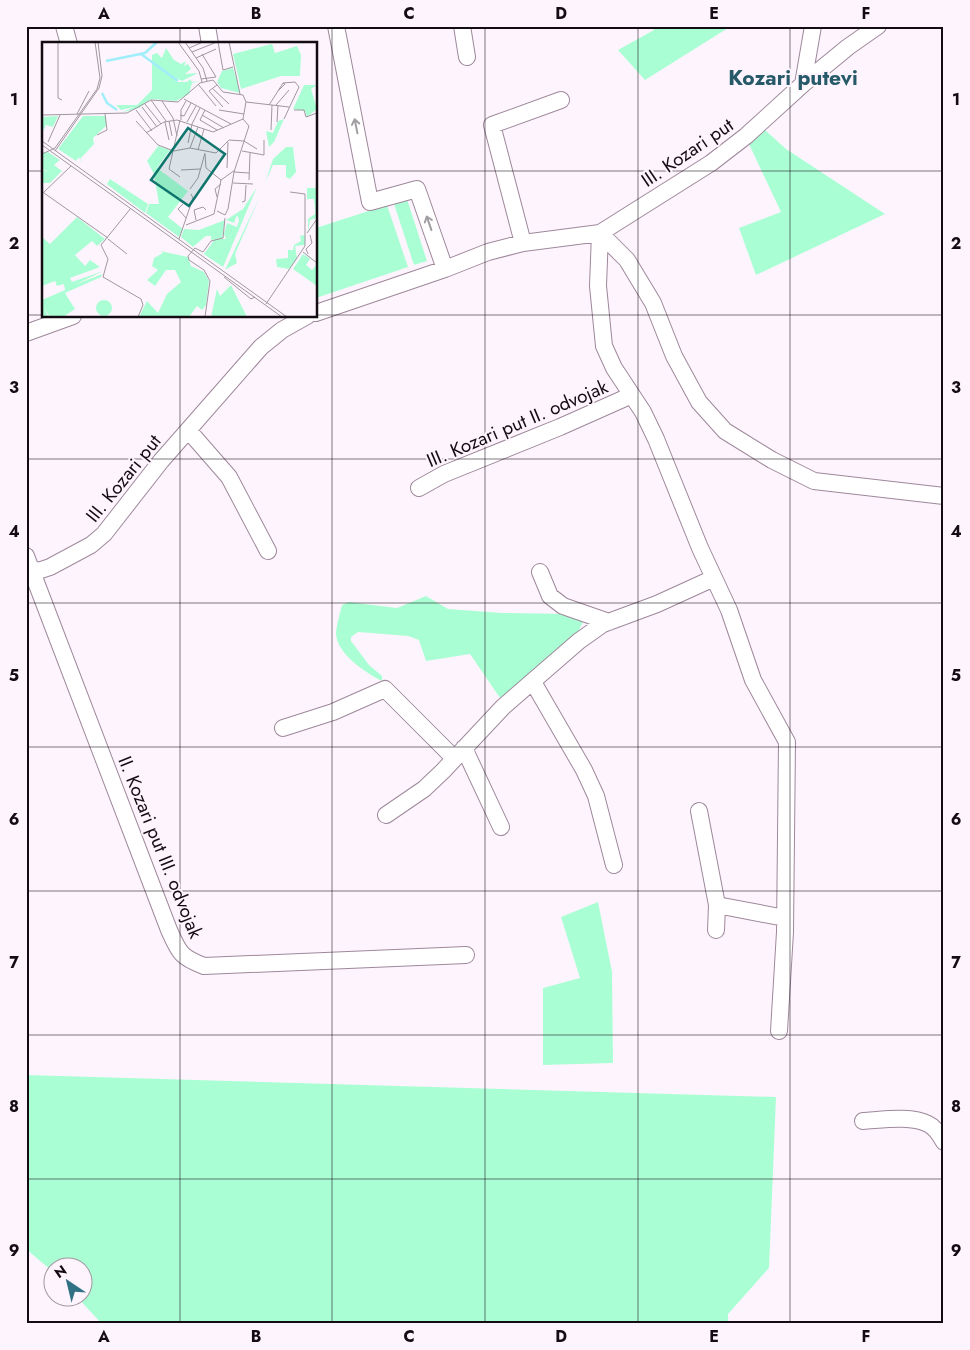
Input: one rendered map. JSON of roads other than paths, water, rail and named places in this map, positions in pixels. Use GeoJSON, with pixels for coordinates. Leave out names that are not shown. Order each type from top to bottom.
{"type":"FeatureCollection","features":[{"type":"Feature","properties":{"kind":"street"},"geometry":{"type":"LineString","coordinates":[[64,26],[68,42]]}},
{"type":"Feature","properties":{"kind":"street"},"geometry":{"type":"LineString","coordinates":[[207,26],[210,42]]}},
{"type":"Feature","properties":{"kind":"street"},"geometry":{"type":"LineString","coordinates":[[336,26],[370,202],[417,189],[445,269]]}},
{"type":"Feature","properties":{"kind":"street"},"geometry":{"type":"LineString","coordinates":[[462,26],[467,57]]}},
{"type":"Feature","properties":{"kind":"street"},"geometry":{"type":"LineString","coordinates":[[803,84],[813,26]]}},
{"type":"Feature","properties":{"kind":"street","name":"III. Kozari put"},"geometry":{"type":"LineString","coordinates":[[318,312],[445,269],[488,252],[523,243],[600,233],[711,163],[746,136],[803,84],[848,47],[878,26]]}},
{"type":"Feature","properties":{"kind":"street"},"geometry":{"type":"LineString","coordinates":[[523,243],[492,125],[561,100]]}},
{"type":"Feature","properties":{"kind":"street"},"geometry":{"type":"LineString","coordinates":[[600,233],[627,260],[653,303],[674,356],[699,402],[725,431],[772,460],[814,481],[944,496]]}},
{"type":"Feature","properties":{"kind":"street","name":"III. Kozari put II. odvojak"},"geometry":{"type":"LineString","coordinates":[[600,233],[598,286],[604,346],[614,368],[643,412],[656,439],[700,548],[729,610],[754,680],[788,742],[785,918],[779,1031]]}},
{"type":"Feature","properties":{"kind":"street"},"geometry":{"type":"LineString","coordinates":[[26,333],[67,318]]}},
{"type":"Feature","properties":{"kind":"street","name":"III. Kozari put"},"geometry":{"type":"LineString","coordinates":[[28,566],[50,567],[91,545],[104,534],[161,461],[280,323],[299,318]]}},
{"type":"Feature","properties":{"kind":"street","name":"III. Kozari put II. odvojak"},"geometry":{"type":"LineString","coordinates":[[419,488],[444,474],[632,396]]}},
{"type":"Feature","properties":{"kind":"street","name":"III. Kozari put"},"geometry":{"type":"LineString","coordinates":[[188,430],[229,477],[268,551]]}},
{"type":"Feature","properties":{"kind":"street","name":"II. Kozari put III. odvojak"},"geometry":{"type":"LineString","coordinates":[[28,566],[169,930],[178,949],[188,960],[204,966],[466,955]]}},
{"type":"Feature","properties":{"kind":"street"},"geometry":{"type":"LineString","coordinates":[[540,572],[550,596],[563,606],[609,622]]}},
{"type":"Feature","properties":{"kind":"street"},"geometry":{"type":"LineString","coordinates":[[386,814],[424,789],[503,707],[579,641],[609,622],[657,604],[714,578]]}},
{"type":"Feature","properties":{"kind":"street"},"geometry":{"type":"LineString","coordinates":[[532,682],[584,770],[596,796],[614,865]]}},
{"type":"Feature","properties":{"kind":"street"},"geometry":{"type":"LineString","coordinates":[[283,728],[333,712],[385,689],[459,753],[501,827]]}},
{"type":"Feature","properties":{"kind":"street"},"geometry":{"type":"LineString","coordinates":[[699,811],[717,906],[716,930]]}},
{"type":"Feature","properties":{"kind":"street"},"geometry":{"type":"LineString","coordinates":[[717,906],[785,918]]}},
{"type":"Feature","properties":{"kind":"street"},"geometry":{"type":"LineString","coordinates":[[863,1121],[903,1118],[928,1124],[940,1134],[944,1142]]}},
{"type":"Feature","properties":{"kind":"district","name":"Kozari putevi"},"geometry":{"type":"Point","coordinates":[793,78]}}]}
